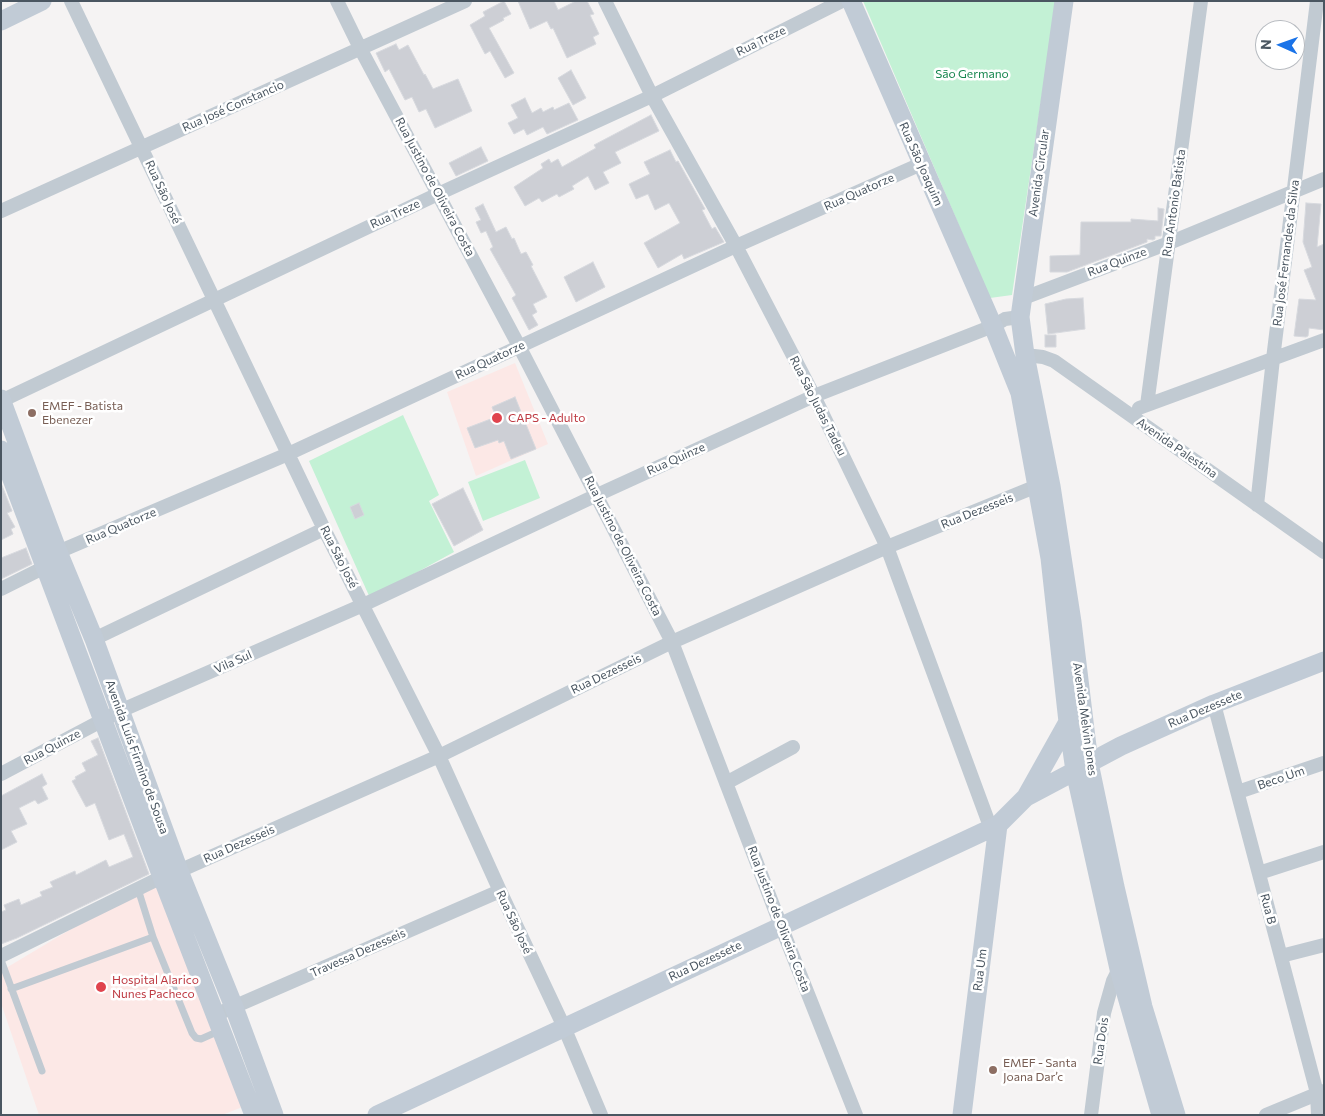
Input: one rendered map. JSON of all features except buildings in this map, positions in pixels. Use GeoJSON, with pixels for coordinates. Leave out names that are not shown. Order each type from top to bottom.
{"type":"FeatureCollection","features":[{"type":"Feature","properties":{"kind":"main road"},"geometry":{"type":"LineString","coordinates":[[1,21],[42,1]]}},
{"type":"Feature","properties":{"kind":"main road","name":"Rua São Joaquim"},"geometry":{"type":"LineString","coordinates":[[851,1],[993,326]]}},
{"type":"Feature","properties":{"kind":"main road","name":"Avenida Circular"},"geometry":{"type":"LineString","coordinates":[[1020,308],[1064,1]]}},
{"type":"Feature","properties":{"kind":"main road","name":"Avenida Melvin Jones"},"geometry":{"type":"LineString","coordinates":[[1020,308],[1025,355],[1052,486],[1072,622],[1082,767],[1119,969],[1161,1115]]}},
{"type":"Feature","properties":{"kind":"main road","name":"Avenida Melvin Jones"},"geometry":{"type":"LineString","coordinates":[[993,326],[1020,393],[1050,558],[1068,722],[1115,888],[1143,1007],[1176,1115]]}},
{"type":"Feature","properties":{"kind":"main road","name":"Avenida Luís Firmino de Sousa"},"geometry":{"type":"LineString","coordinates":[[2,400],[58,552],[94,639],[120,711],[218,1022],[254,1115]]}},
{"type":"Feature","properties":{"kind":"main road","name":"Avenida Luís Firmino de Sousa"},"geometry":{"type":"LineString","coordinates":[[1,450],[104,720],[170,874],[234,1007],[274,1115]]}},
{"type":"Feature","properties":{"kind":"main road"},"geometry":{"type":"LineString","coordinates":[[10,473],[27,465]]}},
{"type":"Feature","properties":{"kind":"main road","name":"Rua Dezessete"},"geometry":{"type":"LineString","coordinates":[[377,1115],[995,827],[1026,797],[1120,746],[1214,704],[1324,661]]}},
{"type":"Feature","properties":{"kind":"main road","name":"Rua Dezessete"},"geometry":{"type":"LineString","coordinates":[[1026,797],[1068,722]]}},
{"type":"Feature","properties":{"kind":"main road","name":"Rua Um"},"geometry":{"type":"LineString","coordinates":[[962,1115],[995,827]]}},
{"type":"Feature","properties":{"kind":"street","name":"Rua São José"},"geometry":{"type":"LineString","coordinates":[[71,1],[324,529],[439,756],[564,1027],[601,1115]]}},
{"type":"Feature","properties":{"kind":"street","name":"Rua Justino de Oliveira Costa"},"geometry":{"type":"LineString","coordinates":[[337,1],[360,48],[597,495],[672,642],[856,1115]]}},
{"type":"Feature","properties":{"kind":"street","name":"Rua José Constancio"},"geometry":{"type":"LineString","coordinates":[[1,211],[465,1]]}},
{"type":"Feature","properties":{"kind":"street","name":"Rua São Judas Tadeu"},"geometry":{"type":"LineString","coordinates":[[604,1],[652,96],[736,246],[814,396],[887,547],[995,827]]}},
{"type":"Feature","properties":{"kind":"street","name":"Rua Treze"},"geometry":{"type":"LineString","coordinates":[[2,400],[438,194],[652,96],[842,1]]}},
{"type":"Feature","properties":{"kind":"street","name":"Rua Antonio Batista"},"geometry":{"type":"LineString","coordinates":[[1146,405],[1201,1]]}},
{"type":"Feature","properties":{"kind":"street","name":"Rua José Fernandes da Silva"},"geometry":{"type":"LineString","coordinates":[[1258,505],[1273,359],[1317,1]]}},
{"type":"Feature","properties":{"kind":"street","name":"Rua Quatorze"},"geometry":{"type":"LineString","coordinates":[[58,552],[288,454],[736,246],[921,164]]}},
{"type":"Feature","properties":{"kind":"street","name":"Rua Quinze"},"geometry":{"type":"LineString","coordinates":[[1020,308],[1169,243],[1324,179]]}},
{"type":"Feature","properties":{"kind":"street"},"geometry":{"type":"LineString","coordinates":[[993,326],[1020,308]]}},
{"type":"Feature","properties":{"kind":"street","name":"Rua Quinze"},"geometry":{"type":"LineString","coordinates":[[363,605],[814,396],[993,326]]}},
{"type":"Feature","properties":{"kind":"street"},"geometry":{"type":"LineString","coordinates":[[1127,412],[1324,340]]}},
{"type":"Feature","properties":{"kind":"street","name":"Avenida Palestina"},"geometry":{"type":"LineString","coordinates":[[1025,355],[1043,357],[1054,361],[1324,552]]}},
{"type":"Feature","properties":{"kind":"street","name":"Rua Dezesseis"},"geometry":{"type":"LineString","coordinates":[[1,956],[170,874],[439,756],[672,642],[887,547],[1037,486]]}},
{"type":"Feature","properties":{"kind":"street"},"geometry":{"type":"LineString","coordinates":[[94,639],[324,529]]}},
{"type":"Feature","properties":{"kind":"street"},"geometry":{"type":"LineString","coordinates":[[1,589],[45,567]]}},
{"type":"Feature","properties":{"kind":"street","name":"Vila Sul"},"geometry":{"type":"LineString","coordinates":[[104,720],[120,711],[363,605]]}},
{"type":"Feature","properties":{"kind":"street","name":"Rua B"},"geometry":{"type":"LineString","coordinates":[[1214,704],[1281,956],[1320,1092],[1318,1115]]}},
{"type":"Feature","properties":{"kind":"street","name":"Rua Quinze"},"geometry":{"type":"LineString","coordinates":[[1,774],[104,720]]}},
{"type":"Feature","properties":{"kind":"street"},"geometry":{"type":"LineString","coordinates":[[726,783],[793,747]]}},
{"type":"Feature","properties":{"kind":"street","name":"Beco Um"},"geometry":{"type":"LineString","coordinates":[[1238,792],[1324,763]]}},
{"type":"Feature","properties":{"kind":"street"},"geometry":{"type":"LineString","coordinates":[[1259,873],[1324,852]]}},
{"type":"Feature","properties":{"kind":"street","name":"Travessa Dezesseis"},"geometry":{"type":"LineString","coordinates":[[218,1022],[234,1007],[500,891]]}},
{"type":"Feature","properties":{"kind":"street"},"geometry":{"type":"LineString","coordinates":[[1281,956],[1324,945]]}},
{"type":"Feature","properties":{"kind":"street","name":"Rua Dois"},"geometry":{"type":"LineString","coordinates":[[1091,1115],[1104,1013],[1113,980],[1119,969]]}},
{"type":"Feature","properties":{"kind":"street"},"geometry":{"type":"LineString","coordinates":[[1266,1115],[1320,1092]]}},
{"type":"Feature","properties":{"kind":"lane"},"geometry":{"type":"LineString","coordinates":[[138,889],[153,937],[192,1033],[196,1038],[201,1039],[218,1022]]}},
{"type":"Feature","properties":{"kind":"lane"},"geometry":{"type":"LineString","coordinates":[[11,989],[153,937]]}},
{"type":"Feature","properties":{"kind":"lane"},"geometry":{"type":"LineString","coordinates":[[1,960],[42,1071]]}},
{"type":"Feature","properties":{"kind":"shaded area","name":"CAPS - Adulto"},"geometry":{"type":"Polygon","coordinates":[[[515,363],[548,444],[476,476],[447,392],[515,363]]]}},
{"type":"Feature","properties":{"kind":"shaded area","name":"Hospital Alarico Nunes Pacheco"},"geometry":{"type":"Polygon","coordinates":[[[161,878],[245,1106],[222,1115],[39,1115],[1,1003],[1,971],[138,889],[161,878]]]}},
{"type":"Feature","properties":{"kind":"green space","name":"São Germano"},"geometry":{"type":"Polygon","coordinates":[[[863,1],[1056,1],[1012,295],[990,298],[863,1]]]}},
{"type":"Feature","properties":{"kind":"green space"},"geometry":{"type":"Polygon","coordinates":[[[403,415],[439,495],[429,501],[454,552],[370,598],[309,461],[403,415]]]}},
{"type":"Feature","properties":{"kind":"green space"},"geometry":{"type":"Polygon","coordinates":[[[525,460],[540,498],[483,521],[468,482],[525,460]]]}},
{"type":"Feature","properties":{"kind":"place","name":"EMEF - Batista Ebenezer"},"geometry":{"type":"Point","coordinates":[32,413]}},
{"type":"Feature","properties":{"kind":"place","name":"CAPS - Adulto"},"geometry":{"type":"Point","coordinates":[497,418]}},
{"type":"Feature","properties":{"kind":"place","name":"Hospital Alarico Nunes Pacheco"},"geometry":{"type":"Point","coordinates":[101,987]}},
{"type":"Feature","properties":{"kind":"place","name":"EMEF - Santa Joana Dar’c"},"geometry":{"type":"Point","coordinates":[993,1070]}}]}
